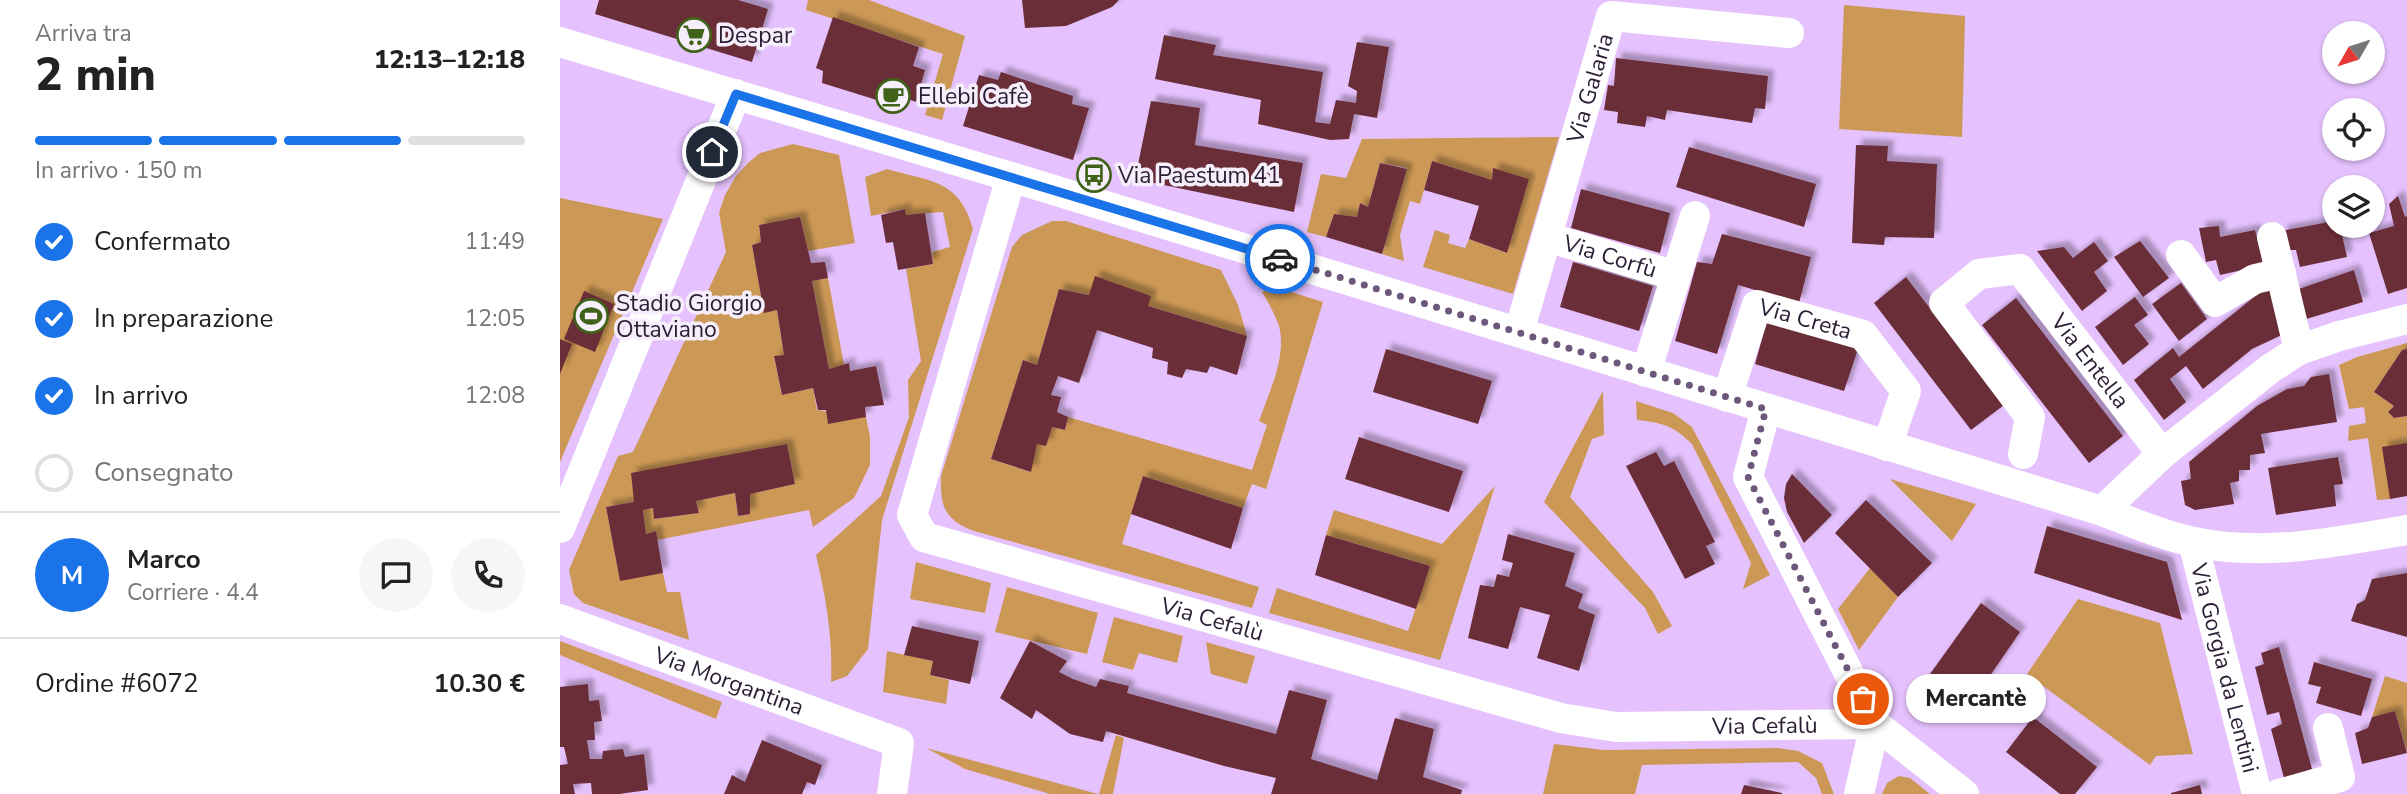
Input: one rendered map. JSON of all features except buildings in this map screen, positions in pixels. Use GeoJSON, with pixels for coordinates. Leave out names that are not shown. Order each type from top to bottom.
{"type":"FeatureCollection","features":[{"type":"Feature","properties":{"kind":"street","name":"Via Galaria"},"geometry":{"type":"LineString","coordinates":[[1519,332],[1611,16],[1789,33]]}},
{"type":"Feature","properties":{"kind":"street"},"geometry":{"type":"LineString","coordinates":[[560,41],[1519,332],[2193,542],[2257,549],[2329,543],[2407,530]]}},
{"type":"Feature","properties":{"kind":"street"},"geometry":{"type":"LineString","coordinates":[[560,528],[736,94]]}},
{"type":"Feature","properties":{"kind":"street","name":"Via Cefalù"},"geometry":{"type":"LineString","coordinates":[[1011,177],[912,516],[924,537],[1561,718],[1616,727],[1875,724]]}},
{"type":"Feature","properties":{"kind":"street"},"geometry":{"type":"LineString","coordinates":[[1646,372],[1695,216]]}},
{"type":"Feature","properties":{"kind":"street","name":"Via Corfù"},"geometry":{"type":"LineString","coordinates":[[1546,237],[1676,276]]}},
{"type":"Feature","properties":{"kind":"street"},"geometry":{"type":"LineString","coordinates":[[2272,237],[2299,350]]}},
{"type":"Feature","properties":{"kind":"street"},"geometry":{"type":"LineString","coordinates":[[2181,255],[2215,302],[2255,279],[2280,273]]}},
{"type":"Feature","properties":{"kind":"street","name":"Via Entella"},"geometry":{"type":"LineString","coordinates":[[2023,454],[2031,417],[1944,303],[1979,274],[2020,269],[2162,454]]}},
{"type":"Feature","properties":{"kind":"street","name":"Via Creta"},"geometry":{"type":"LineString","coordinates":[[1727,397],[1756,305],[1863,335],[1906,391],[1887,446]]}},
{"type":"Feature","properties":{"kind":"street"},"geometry":{"type":"LineString","coordinates":[[2102,512],[2162,454],[2271,368],[2299,350],[2339,336],[2407,319]]}},
{"type":"Feature","properties":{"kind":"street"},"geometry":{"type":"LineString","coordinates":[[1766,409],[1748,477],[1875,724],[1964,794]]}},
{"type":"Feature","properties":{"kind":"street","name":"Via Gorgia da Lentini"},"geometry":{"type":"LineString","coordinates":[[2193,542],[2257,794]]}},
{"type":"Feature","properties":{"kind":"street","name":"Via Morgantina"},"geometry":{"type":"LineString","coordinates":[[560,620],[900,743],[892,794]]}},
{"type":"Feature","properties":{"kind":"street"},"geometry":{"type":"LineString","coordinates":[[1859,794],[1875,724]]}},
{"type":"Feature","properties":{"kind":"street"},"geometry":{"type":"LineString","coordinates":[[2280,794],[2340,777],[2328,728]]}},
{"type":"Feature","properties":{"kind":"shaded area"},"geometry":{"type":"Polygon","coordinates":[[[808,0],[869,0],[965,36],[942,120],[925,115],[943,54],[806,10],[808,0]]]}},
{"type":"Feature","properties":{"kind":"shaded area"},"geometry":{"type":"Polygon","coordinates":[[[1844,5],[1965,16],[1962,137],[1839,129],[1844,5]]]}},
{"type":"Feature","properties":{"kind":"shaded area"},"geometry":{"type":"Polygon","coordinates":[[[1559,137],[1513,294],[1423,267],[1435,230],[1450,235],[1448,243],[1465,248],[1469,239],[1506,253],[1493,168],[1492,180],[1432,161],[1420,204],[1410,201],[1400,235],[1404,261],[1382,254],[1407,168],[1380,163],[1368,207],[1360,203],[1357,217],[1334,214],[1326,237],[1307,232],[1321,174],[1346,178],[1362,139],[1559,137]]]}},
{"type":"Feature","properties":{"kind":"shaded area"},"geometry":{"type":"Polygon","coordinates":[[[793,144],[839,155],[855,243],[808,251],[800,217],[759,225],[761,242],[752,245],[764,312],[777,310],[784,355],[774,357],[782,395],[813,388],[817,410],[866,417],[870,437],[870,465],[854,498],[813,527],[809,510],[657,540],[656,531],[646,534],[643,510],[653,508],[655,519],[699,513],[696,501],[735,493],[738,516],[750,514],[750,494],[795,484],[787,444],[634,502],[606,507],[620,580],[663,573],[667,592],[680,592],[689,640],[583,603],[574,594],[569,570],[618,456],[633,452],[726,252],[719,213],[725,195],[736,176],[760,153],[793,144]]]}},
{"type":"Feature","properties":{"kind":"shaded area"},"geometry":{"type":"Polygon","coordinates":[[[887,169],[930,181],[951,191],[960,200],[973,229],[882,520],[868,649],[847,676],[831,682],[828,618],[816,555],[881,496],[909,417],[908,380],[921,361],[906,269],[933,264],[932,252],[950,247],[943,212],[906,215],[904,209],[871,216],[865,177],[887,169]]]}},
{"type":"Feature","properties":{"kind":"shaded area","name":"Stadio Giorgio Ottaviano"},"geometry":{"type":"Polygon","coordinates":[[[560,198],[663,219],[560,462],[560,198]]]}},
{"type":"Feature","properties":{"kind":"shaded area"},"geometry":{"type":"Polygon","coordinates":[[[1052,221],[1066,221],[1221,270],[1238,305],[1247,336],[1148,306],[1059,289],[1037,365],[1023,360],[991,459],[1030,472],[1037,444],[1052,427],[1065,430],[1068,417],[1252,470],[1267,425],[1259,421],[1276,374],[1281,350],[1279,326],[1262,292],[1272,286],[1323,302],[1266,489],[1252,484],[1243,508],[1143,476],[1122,544],[1259,587],[1252,608],[974,531],[956,522],[946,511],[941,476],[1012,247],[1022,235],[1052,221]]]}},
{"type":"Feature","properties":{"kind":"shaded area"},"geometry":{"type":"Polygon","coordinates":[[[828,278],[844,365],[829,369],[812,281],[828,278]]]}},
{"type":"Feature","properties":{"kind":"shaded area"},"geometry":{"type":"Polygon","coordinates":[[[2407,343],[2407,349],[2402,350],[2374,392],[2394,406],[2388,412],[2394,418],[2407,416],[2407,443],[2390,499],[2377,500],[2368,438],[2348,441],[2349,426],[2366,423],[2364,407],[2349,409],[2339,365],[2407,343]]]}},
{"type":"Feature","properties":{"kind":"shaded area"},"geometry":{"type":"Polygon","coordinates":[[[1603,391],[1604,435],[1592,439],[1570,497],[1653,592],[1672,626],[1658,634],[1645,608],[1544,502],[1603,391]]]}},
{"type":"Feature","properties":{"kind":"shaded area"},"geometry":{"type":"Polygon","coordinates":[[[1636,401],[1673,413],[1692,427],[1770,575],[1743,589],[1751,563],[1692,444],[1667,426],[1637,420],[1636,401]]]}},
{"type":"Feature","properties":{"kind":"shaded area"},"geometry":{"type":"Polygon","coordinates":[[[1890,479],[1976,504],[1952,541],[1890,479]]]}},
{"type":"Feature","properties":{"kind":"shaded area"},"geometry":{"type":"Polygon","coordinates":[[[1495,486],[1440,660],[1269,613],[1277,588],[1408,631],[1430,566],[1326,535],[1334,510],[1442,544],[1495,486]]]}},
{"type":"Feature","properties":{"kind":"shaded area"},"geometry":{"type":"Polygon","coordinates":[[[916,562],[991,583],[985,613],[910,599],[916,562]]]}},
{"type":"Feature","properties":{"kind":"shaded area"},"geometry":{"type":"Polygon","coordinates":[[[1870,568],[1898,597],[1859,650],[1838,609],[1870,568]]]}},
{"type":"Feature","properties":{"kind":"shaded area"},"geometry":{"type":"Polygon","coordinates":[[[1007,587],[1098,613],[1087,654],[995,632],[1007,587]]]}},
{"type":"Feature","properties":{"kind":"shaded area"},"geometry":{"type":"Polygon","coordinates":[[[2078,599],[2160,623],[2193,754],[2156,756],[2150,765],[2027,674],[2078,599]]]}},
{"type":"Feature","properties":{"kind":"shaded area"},"geometry":{"type":"Polygon","coordinates":[[[1114,617],[1183,636],[1177,663],[1139,653],[1133,670],[1102,662],[1114,617]]]}},
{"type":"Feature","properties":{"kind":"shaded area"},"geometry":{"type":"Polygon","coordinates":[[[560,641],[722,702],[716,719],[560,655],[560,641]]]}},
{"type":"Feature","properties":{"kind":"shaded area"},"geometry":{"type":"Polygon","coordinates":[[[1206,642],[1255,656],[1247,684],[1211,674],[1206,642]]]}},
{"type":"Feature","properties":{"kind":"shaded area"},"geometry":{"type":"Polygon","coordinates":[[[887,651],[933,661],[930,675],[949,680],[946,704],[883,692],[887,651]]]}},
{"type":"Feature","properties":{"kind":"shaded area"},"geometry":{"type":"Polygon","coordinates":[[[2385,676],[2407,683],[2407,752],[2395,711],[2372,717],[2385,676]]]}},
{"type":"Feature","properties":{"kind":"shaded area"},"geometry":{"type":"Polygon","coordinates":[[[1116,735],[1124,738],[1113,794],[1099,794],[1116,735]]]}},
{"type":"Feature","properties":{"kind":"shaded area"},"geometry":{"type":"Polygon","coordinates":[[[1554,744],[1604,750],[1778,748],[1798,751],[1822,763],[1834,794],[1822,794],[1816,778],[1798,762],[1642,765],[1635,794],[1543,794],[1554,744]]]}},
{"type":"Feature","properties":{"kind":"shaded area"},"geometry":{"type":"Polygon","coordinates":[[[926,748],[1098,794],[1050,794],[965,769],[926,748]]]}},
{"type":"Feature","properties":{"kind":"shaded area"},"geometry":{"type":"Polygon","coordinates":[[[1899,776],[1910,778],[1930,794],[1882,794],[1887,783],[1899,776]]]}},
{"type":"Feature","properties":{"kind":"way so far"},"geometry":{"type":"LineString","coordinates":[[1280,259],[1766,409],[1748,477],[1863,699]]}},
{"type":"Feature","properties":{"kind":"place","name":"Despar"},"geometry":{"type":"Point","coordinates":[694,35]}},
{"type":"Feature","properties":{"kind":"place","name":"Ellebi Cafè"},"geometry":{"type":"Point","coordinates":[893,96]}},
{"type":"Feature","properties":{"kind":"place","name":"Via Paestum 41"},"geometry":{"type":"Point","coordinates":[1094,175]}},
{"type":"Feature","properties":{"kind":"place","name":"Stadio Giorgio Ottaviano"},"geometry":{"type":"Point","coordinates":[591,316]}},
{"type":"Feature","properties":{"kind":"place","name":"Mercantè"},"geometry":{"type":"Point","coordinates":[1863,699]}},
{"type":"Feature","properties":{"kind":"route"},"geometry":{"type":"LineString","coordinates":[[712,152],[736,94],[1280,259]]}}]}
